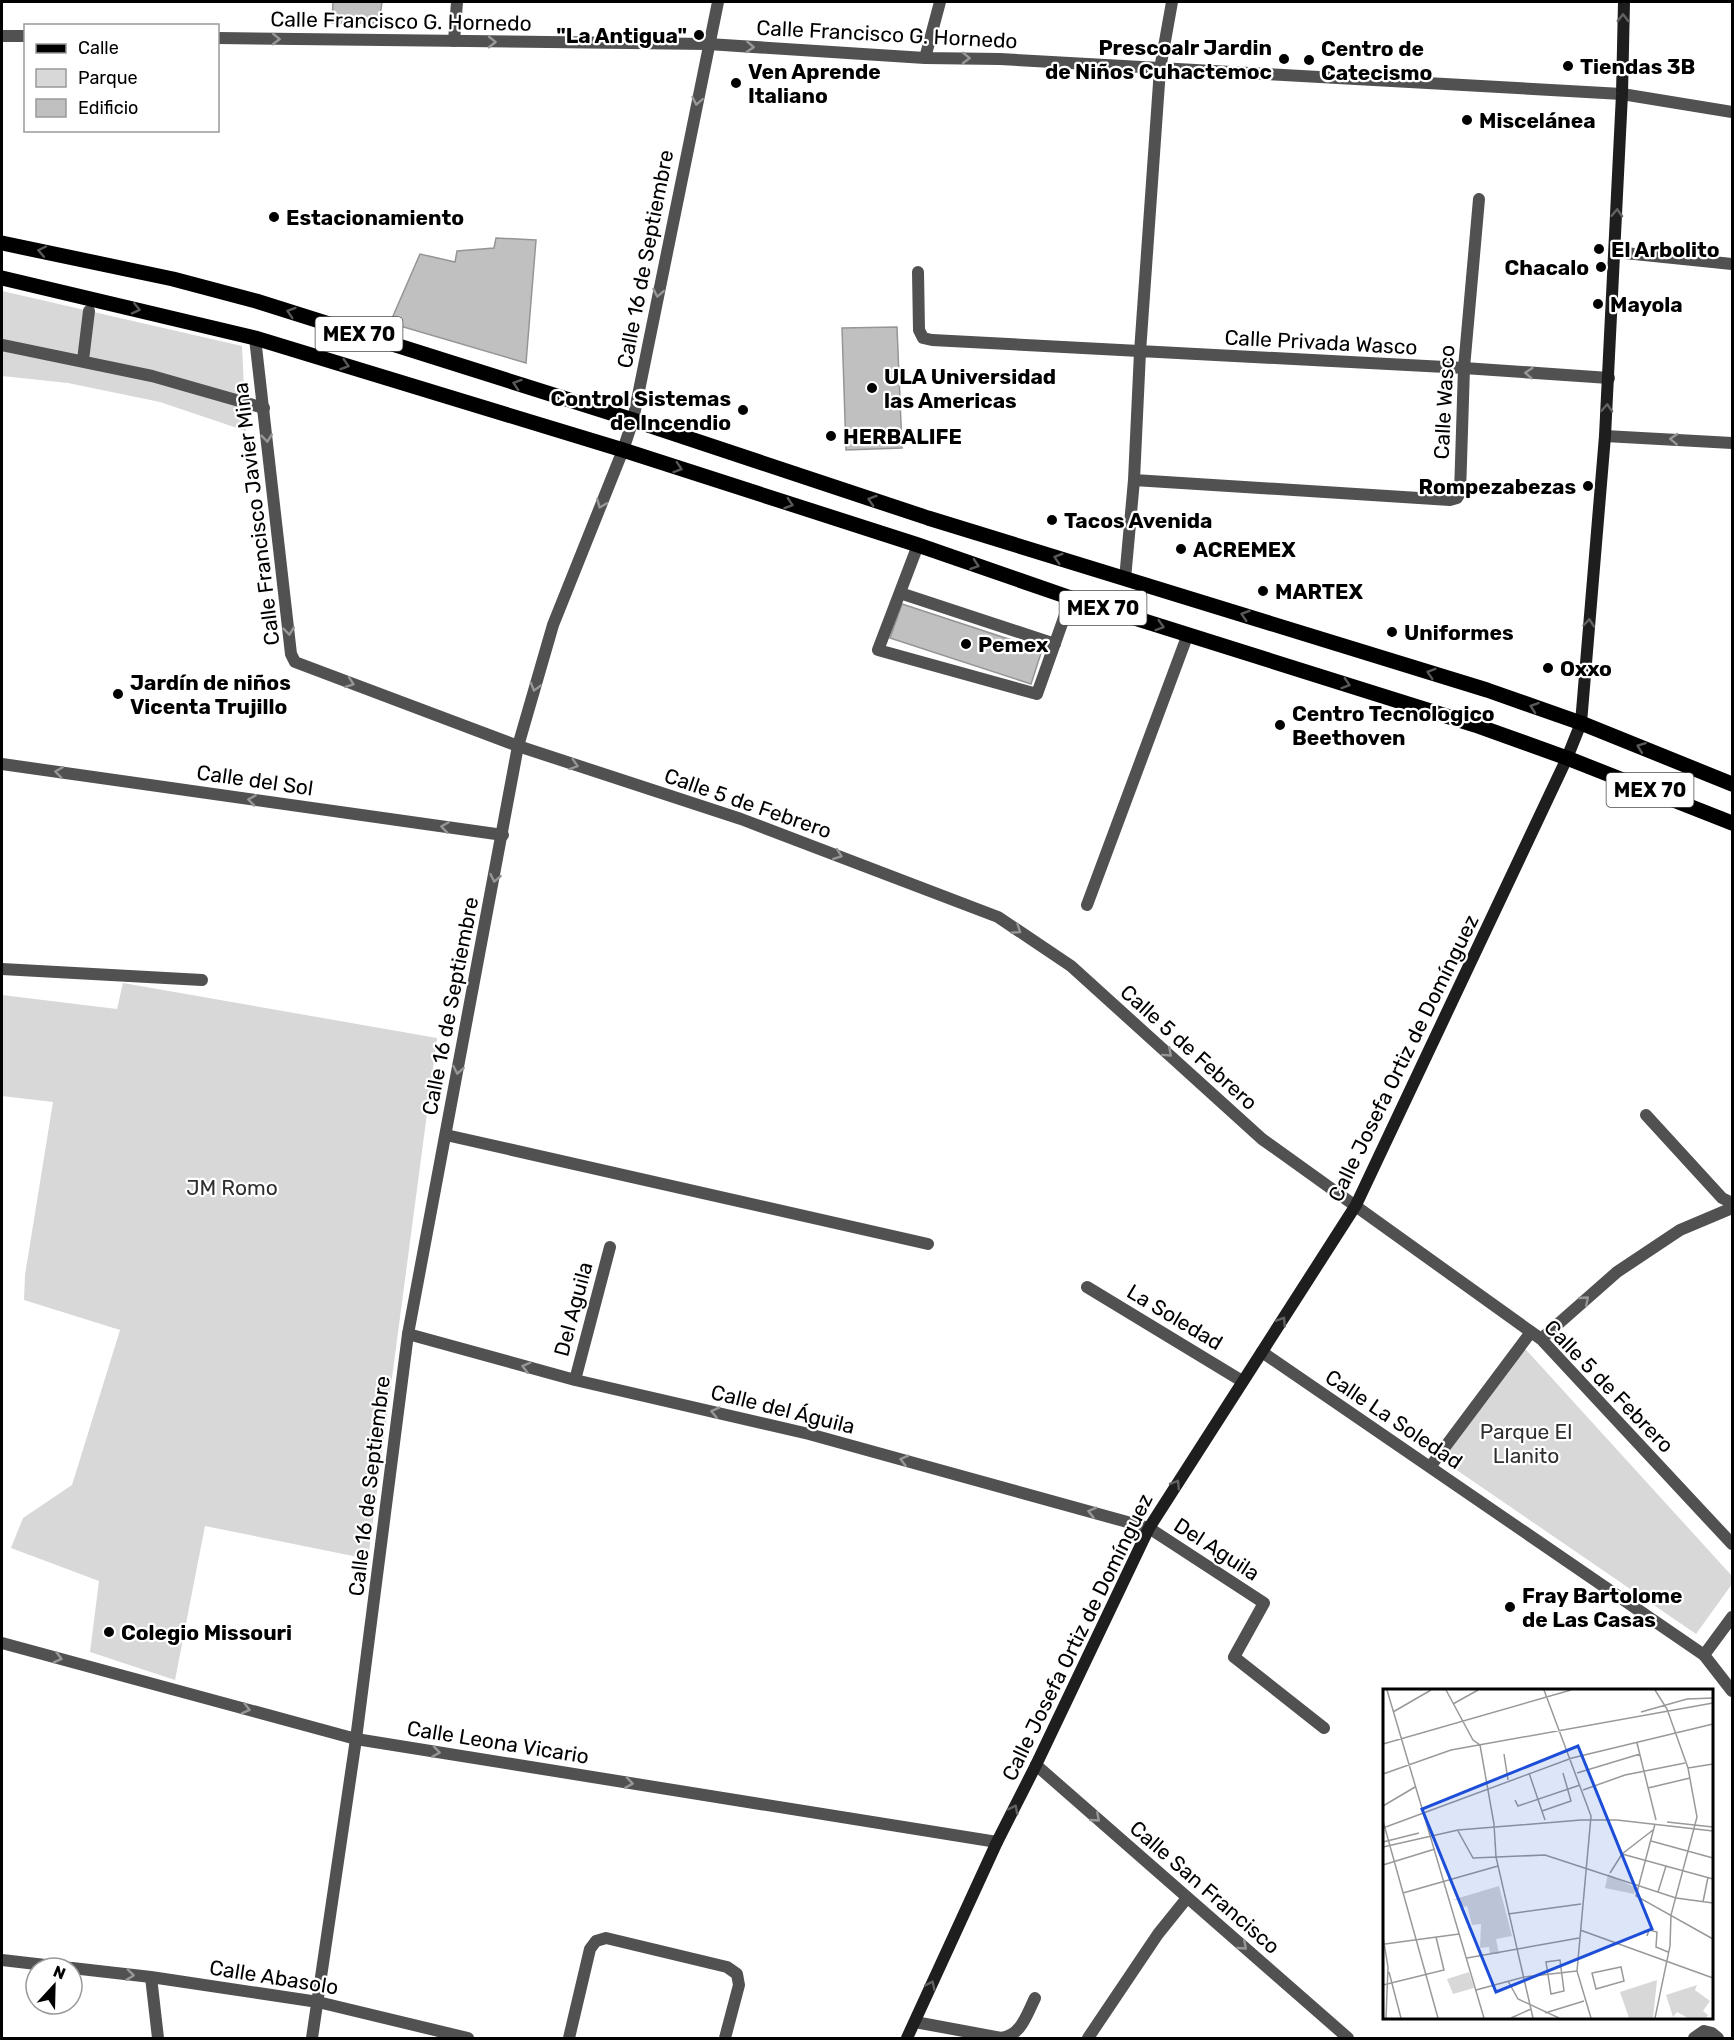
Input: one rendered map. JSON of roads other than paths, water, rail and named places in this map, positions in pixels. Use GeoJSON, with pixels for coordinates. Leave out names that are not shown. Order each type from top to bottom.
{"type":"FeatureCollection","features":[{"type":"Feature","properties":{"kind":"main road","name":"Calle Josefa Ortiz de Domínguez"},"geometry":{"type":"LineString","coordinates":[[907,2038],[997,1842],[1149,1527],[1356,1205],[1567,758],[1581,723],[1609,378],[1624,2]]}},
{"type":"Feature","properties":{"kind":"main road","name":"MEX 70"},"geometry":{"type":"LineString","coordinates":[[2,243],[173,279],[256,301],[633,420],[928,519],[1487,690],[1581,723],[1732,784]]}},
{"type":"Feature","properties":{"kind":"main road","name":"MEX 70"},"geometry":{"type":"LineString","coordinates":[[2,278],[255,338],[623,450],[918,545],[1071,598],[1475,725],[1567,758],[1732,823]]}},
{"type":"Feature","properties":{"kind":"street"},"geometry":{"type":"LineString","coordinates":[[454,41],[457,2]]}},
{"type":"Feature","properties":{"kind":"street","name":"Calle 16 de Septiembre"},"geometry":{"type":"LineString","coordinates":[[312,2038],[356,1739],[408,1334],[518,747],[553,625],[633,420],[717,2]]}},
{"type":"Feature","properties":{"kind":"street"},"geometry":{"type":"LineString","coordinates":[[925,58],[940,2]]}},
{"type":"Feature","properties":{"kind":"street"},"geometry":{"type":"LineString","coordinates":[[1125,579],[1134,480],[1140,352],[1160,69],[1172,2]]}},
{"type":"Feature","properties":{"kind":"street"},"geometry":{"type":"LineString","coordinates":[[2,36],[24,36]]}},
{"type":"Feature","properties":{"kind":"street","name":"Calle Francisco G. Hornedo"},"geometry":{"type":"LineString","coordinates":[[219,38],[708,44],[925,58],[1000,59],[1622,94],[1732,112]]}},
{"type":"Feature","properties":{"kind":"street","name":"Calle Wasco"},"geometry":{"type":"LineString","coordinates":[[1134,480],[1450,500],[1457,498],[1460,493],[1464,368],[1479,199]]}},
{"type":"Feature","properties":{"kind":"street"},"geometry":{"type":"LineString","coordinates":[[1615,252],[1732,264]]}},
{"type":"Feature","properties":{"kind":"street"},"geometry":{"type":"LineString","coordinates":[[918,272],[920,330],[923,338],[1140,352]]}},
{"type":"Feature","properties":{"kind":"street"},"geometry":{"type":"LineString","coordinates":[[83,360],[89,311]]}},
{"type":"Feature","properties":{"kind":"street","name":"Calle Francisco Javier Mina"},"geometry":{"type":"LineString","coordinates":[[255,338],[291,654],[295,662],[518,747]]}},
{"type":"Feature","properties":{"kind":"street"},"geometry":{"type":"LineString","coordinates":[[2,345],[152,376],[264,408]]}},
{"type":"Feature","properties":{"kind":"street","name":"Calle Privada Wasco"},"geometry":{"type":"LineString","coordinates":[[1140,352],[1464,368],[1609,378]]}},
{"type":"Feature","properties":{"kind":"street"},"geometry":{"type":"LineString","coordinates":[[1605,435],[1732,443]]}},
{"type":"Feature","properties":{"kind":"street"},"geometry":{"type":"LineString","coordinates":[[918,545],[878,651],[1037,694],[1071,598]]}},
{"type":"Feature","properties":{"kind":"street"},"geometry":{"type":"LineString","coordinates":[[900,593],[1055,644]]}},
{"type":"Feature","properties":{"kind":"street"},"geometry":{"type":"LineString","coordinates":[[1087,906],[1188,634]]}},
{"type":"Feature","properties":{"kind":"street","name":"Calle 5 de Febrero"},"geometry":{"type":"LineString","coordinates":[[518,747],[741,819],[998,916],[1071,966],[1262,1139],[1536,1335],[1732,1544]]}},
{"type":"Feature","properties":{"kind":"street","name":"Calle del Sol"},"geometry":{"type":"LineString","coordinates":[[2,764],[503,835]]}},
{"type":"Feature","properties":{"kind":"street"},"geometry":{"type":"LineString","coordinates":[[2,969],[202,980]]}},
{"type":"Feature","properties":{"kind":"street"},"geometry":{"type":"LineString","coordinates":[[1430,1467],[1536,1335],[1617,1272],[1680,1230],[1732,1206],[1646,1115]]}},
{"type":"Feature","properties":{"kind":"street"},"geometry":{"type":"LineString","coordinates":[[446,1135],[928,1244]]}},
{"type":"Feature","properties":{"kind":"street","name":"Del Aguila"},"geometry":{"type":"LineString","coordinates":[[575,1380],[610,1247]]}},
{"type":"Feature","properties":{"kind":"street","name":"La Soledad"},"geometry":{"type":"LineString","coordinates":[[1087,1287],[1242,1381]]}},
{"type":"Feature","properties":{"kind":"street","name":"Calle del Águila"},"geometry":{"type":"LineString","coordinates":[[408,1334],[575,1380],[809,1434],[1149,1527]]}},
{"type":"Feature","properties":{"kind":"street","name":"Calle La Soledad"},"geometry":{"type":"LineString","coordinates":[[1262,1352],[1704,1655],[1732,1691]]}},
{"type":"Feature","properties":{"kind":"street","name":"Del Aguila"},"geometry":{"type":"LineString","coordinates":[[1149,1527],[1264,1604],[1234,1657],[1324,1728]]}},
{"type":"Feature","properties":{"kind":"street"},"geometry":{"type":"LineString","coordinates":[[1704,1655],[1732,1617]]}},
{"type":"Feature","properties":{"kind":"street","name":"Calle Leona Vicario"},"geometry":{"type":"LineString","coordinates":[[2,1642],[356,1739],[997,1842]]}},
{"type":"Feature","properties":{"kind":"street","name":"Calle San Francisco"},"geometry":{"type":"LineString","coordinates":[[1036,1765],[1348,2038]]}},
{"type":"Feature","properties":{"kind":"street"},"geometry":{"type":"LineString","coordinates":[[1088,2038],[1151,1943],[1187,1898]]}},
{"type":"Feature","properties":{"kind":"street"},"geometry":{"type":"LineString","coordinates":[[569,2038],[590,1949],[596,1941],[606,1938],[727,1967],[737,1974],[739,1985],[725,2038]]}},
{"type":"Feature","properties":{"kind":"street","name":"Calle Abasolo"},"geometry":{"type":"LineString","coordinates":[[2,1960],[24,1963]]}},
{"type":"Feature","properties":{"kind":"street","name":"Calle Abasolo"},"geometry":{"type":"LineString","coordinates":[[84,1969],[318,2002],[468,2038]]}},
{"type":"Feature","properties":{"kind":"street"},"geometry":{"type":"LineString","coordinates":[[151,1977],[158,2038]]}},
{"type":"Feature","properties":{"kind":"street"},"geometry":{"type":"LineString","coordinates":[[915,2022],[1001,2038],[1010,2037],[1019,2029],[1035,1998]]}},
{"type":"Feature","properties":{"kind":"street"},"geometry":{"type":"LineString","coordinates":[[1694,2038],[1704,2031],[1718,2038]]}},
{"type":"Feature","properties":{"kind":"place","name":"\"La Antigua\""},"geometry":{"type":"Point","coordinates":[699,35]}},
{"type":"Feature","properties":{"kind":"place","name":"Prescoalr Jardin de Niños Cuhactemoc"},"geometry":{"type":"Point","coordinates":[1284,59]}},
{"type":"Feature","properties":{"kind":"place","name":"Centro de Catecismo"},"geometry":{"type":"Point","coordinates":[1309,60]}},
{"type":"Feature","properties":{"kind":"place","name":"Tiendas 3B"},"geometry":{"type":"Point","coordinates":[1568,66]}},
{"type":"Feature","properties":{"kind":"place","name":"Ven Aprende Italiano"},"geometry":{"type":"Point","coordinates":[736,83]}},
{"type":"Feature","properties":{"kind":"place","name":"Miscelánea"},"geometry":{"type":"Point","coordinates":[1467,120]}},
{"type":"Feature","properties":{"kind":"place","name":"Estacionamiento"},"geometry":{"type":"Point","coordinates":[274,217]}},
{"type":"Feature","properties":{"kind":"place","name":"El Arbolito"},"geometry":{"type":"Point","coordinates":[1599,249]}},
{"type":"Feature","properties":{"kind":"place","name":"Chacalo"},"geometry":{"type":"Point","coordinates":[1601,267]}},
{"type":"Feature","properties":{"kind":"place","name":"Mayola"},"geometry":{"type":"Point","coordinates":[1598,304]}},
{"type":"Feature","properties":{"kind":"place","name":"ULA Universidad las Americas"},"geometry":{"type":"Point","coordinates":[872,388]}},
{"type":"Feature","properties":{"kind":"place","name":"Control Sistemas de Incendio"},"geometry":{"type":"Point","coordinates":[743,410]}},
{"type":"Feature","properties":{"kind":"place","name":"HERBALIFE"},"geometry":{"type":"Point","coordinates":[831,436]}},
{"type":"Feature","properties":{"kind":"place","name":"Rompezabezas"},"geometry":{"type":"Point","coordinates":[1588,486]}},
{"type":"Feature","properties":{"kind":"place","name":"Tacos Avenida"},"geometry":{"type":"Point","coordinates":[1052,520]}},
{"type":"Feature","properties":{"kind":"place","name":"ACREMEX"},"geometry":{"type":"Point","coordinates":[1181,549]}},
{"type":"Feature","properties":{"kind":"place","name":"MARTEX"},"geometry":{"type":"Point","coordinates":[1263,591]}},
{"type":"Feature","properties":{"kind":"place","name":"Uniformes"},"geometry":{"type":"Point","coordinates":[1392,632]}},
{"type":"Feature","properties":{"kind":"place","name":"Pemex"},"geometry":{"type":"Point","coordinates":[966,644]}},
{"type":"Feature","properties":{"kind":"place","name":"Oxxo"},"geometry":{"type":"Point","coordinates":[1548,668]}},
{"type":"Feature","properties":{"kind":"place","name":"Jardín de niños Vicenta Trujillo"},"geometry":{"type":"Point","coordinates":[118,694]}},
{"type":"Feature","properties":{"kind":"place","name":"Centro Tecnologico Beethoven"},"geometry":{"type":"Point","coordinates":[1280,725]}},
{"type":"Feature","properties":{"kind":"place","name":"Fray Bartolome de Las Casas"},"geometry":{"type":"Point","coordinates":[1510,1607]}},
{"type":"Feature","properties":{"kind":"place","name":"Colegio Missouri"},"geometry":{"type":"Point","coordinates":[109,1632]}},
{"type":"Feature","properties":{"kind":"park label","name":"JM Romo"},"geometry":{"type":"Point","coordinates":[232,1187]}},
{"type":"Feature","properties":{"kind":"park label","name":"Parque El Llanito"},"geometry":{"type":"Point","coordinates":[1526,1443]}}]}
